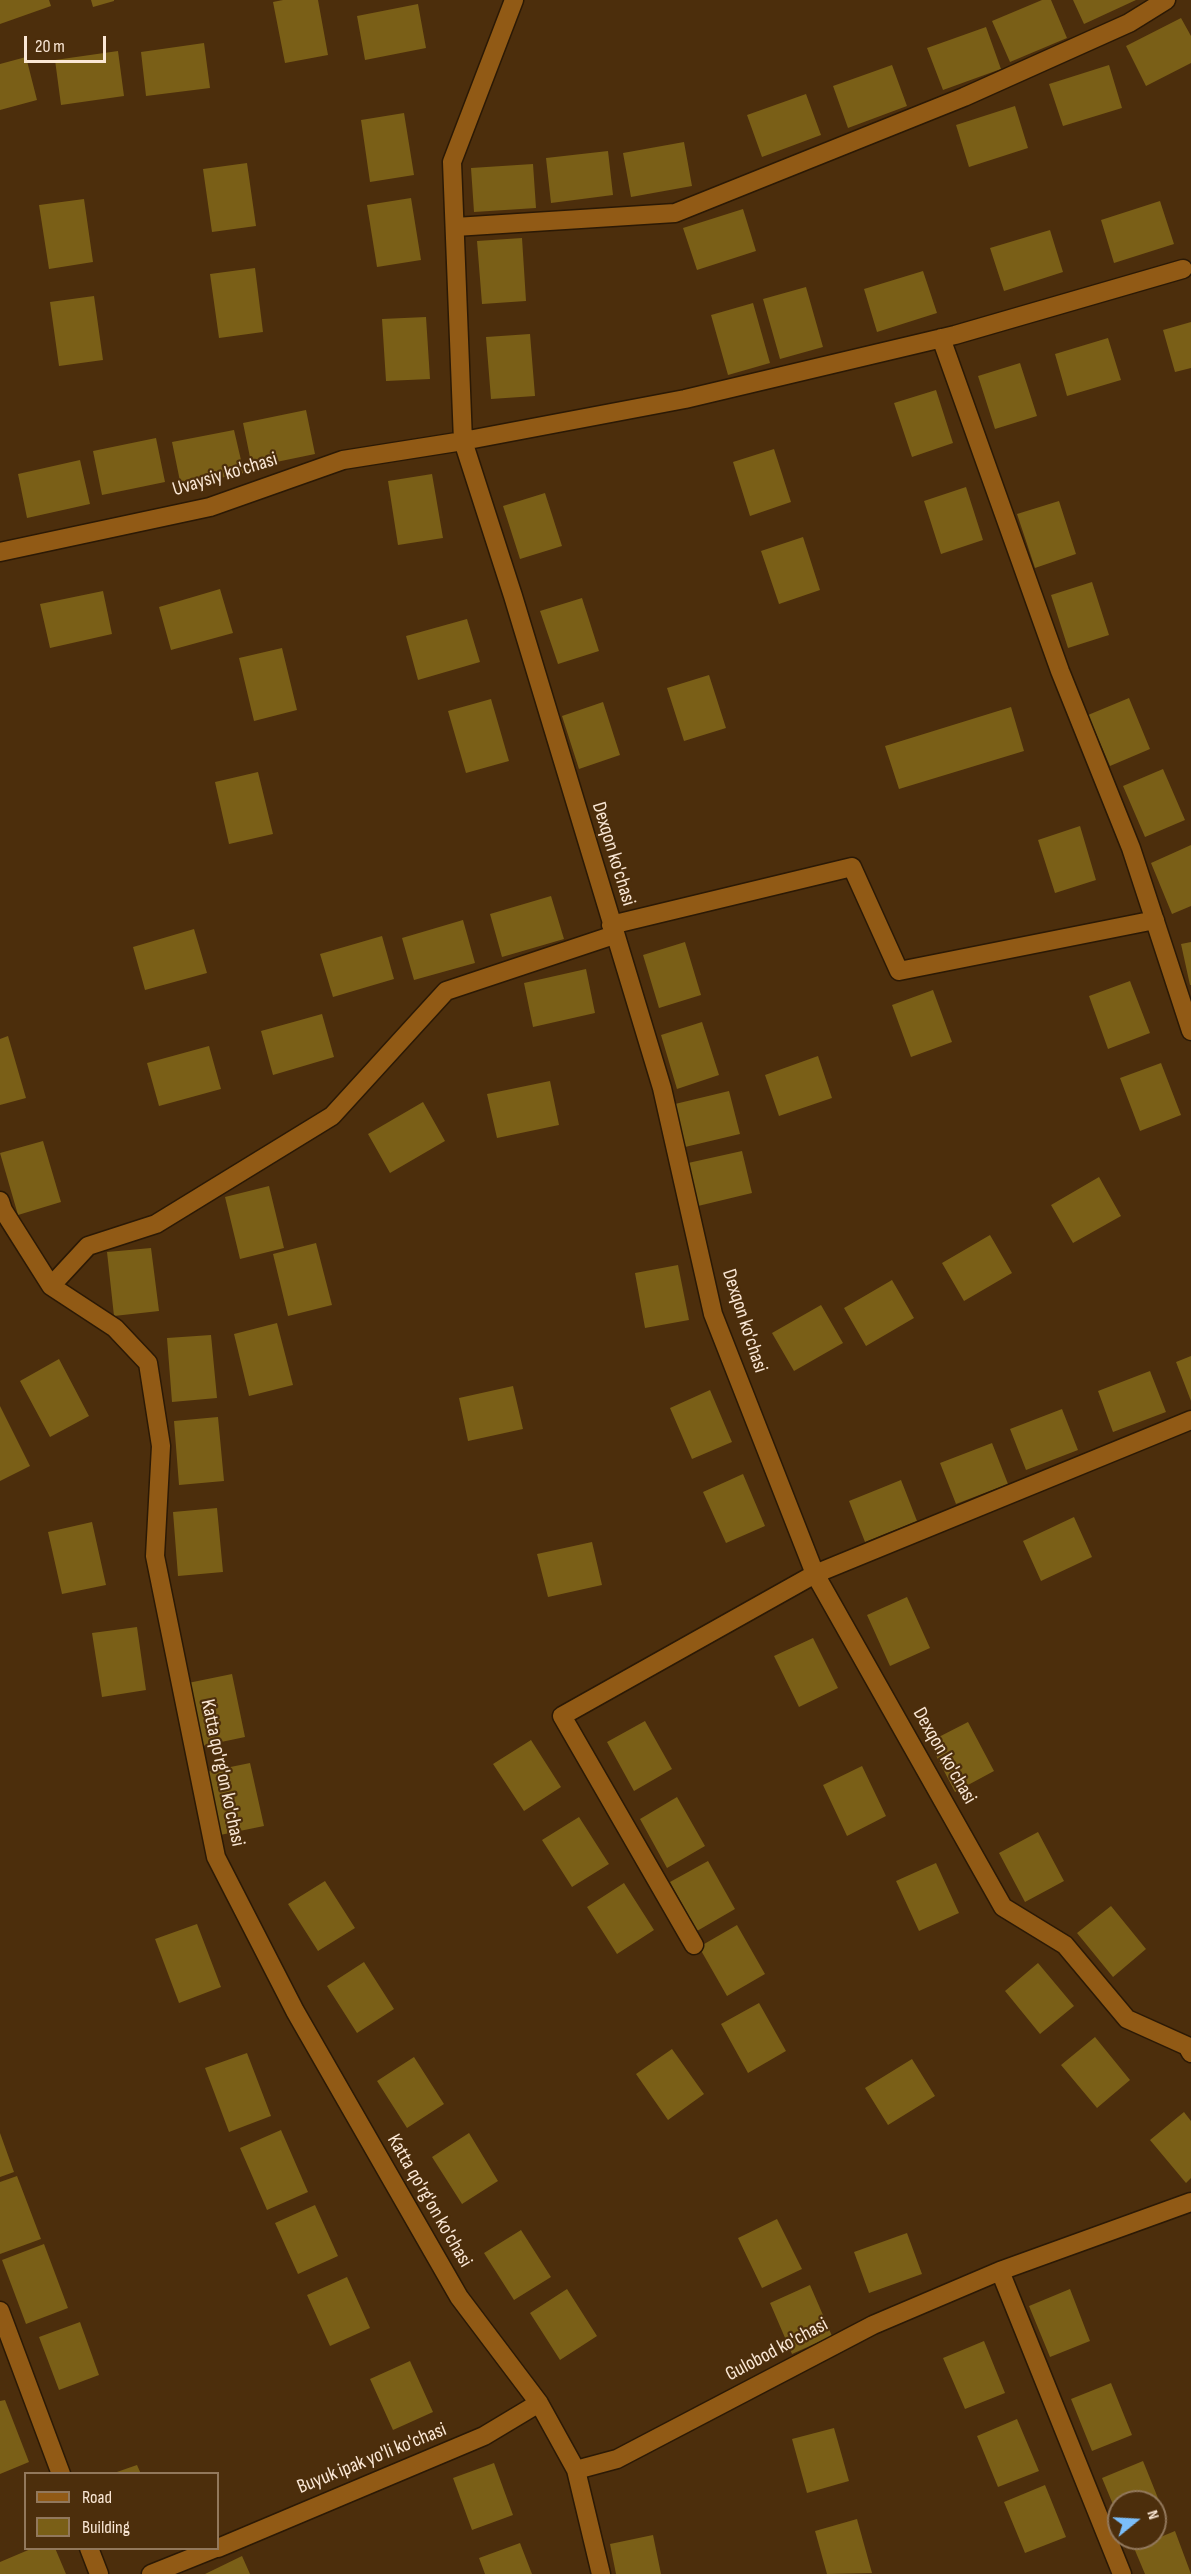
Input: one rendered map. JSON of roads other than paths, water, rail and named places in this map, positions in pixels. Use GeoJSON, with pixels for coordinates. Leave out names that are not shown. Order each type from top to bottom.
{"type":"FeatureCollection","features":[{"type":"Feature","properties":{"kind":"street","name":"Dexqon ko'chasi"},"geometry":{"type":"LineString","coordinates":[[514,0],[452,162],[463,441],[513,596],[662,1088],[713,1314],[815,1574],[1003,1907],[1065,1945],[1127,2019],[1186,2046],[1191,2053]]}},
{"type":"Feature","properties":{"kind":"street"},"geometry":{"type":"LineString","coordinates":[[455,227],[675,213],[964,97],[1129,23],[1166,0]]}},
{"type":"Feature","properties":{"kind":"street","name":"Uvaysiy ko'chasi"},"geometry":{"type":"LineString","coordinates":[[0,552],[210,507],[343,459],[463,441],[685,399],[941,338],[1183,269]]}},
{"type":"Feature","properties":{"kind":"street"},"geometry":{"type":"LineString","coordinates":[[941,338],[1060,671],[1131,848],[1191,1031]]}},
{"type":"Feature","properties":{"kind":"street"},"geometry":{"type":"LineString","coordinates":[[51,1286],[88,1246],[156,1224],[332,1116],[446,992],[613,930],[852,867],[899,971],[1155,920]]}},
{"type":"Feature","properties":{"kind":"street","name":"Katta qo'rg'on ko'chasi"},"geometry":{"type":"LineString","coordinates":[[0,1201],[51,1286],[115,1328],[148,1363],[160,1446],[155,1556],[216,1857],[295,2011],[459,2297],[539,2403]]}},
{"type":"Feature","properties":{"kind":"street"},"geometry":{"type":"LineString","coordinates":[[694,1946],[562,1716],[815,1574],[1191,1420]]}},
{"type":"Feature","properties":{"kind":"street","name":"Gulobod ko'chasi"},"geometry":{"type":"LineString","coordinates":[[576,2470],[617,2458],[873,2325],[1000,2271],[1191,2202]]}},
{"type":"Feature","properties":{"kind":"street"},"geometry":{"type":"LineString","coordinates":[[1000,2271],[1122,2574]]}},
{"type":"Feature","properties":{"kind":"street"},"geometry":{"type":"LineString","coordinates":[[0,2311],[60,2472]]}},
{"type":"Feature","properties":{"kind":"street"},"geometry":{"type":"LineString","coordinates":[[539,2403],[576,2470],[601,2574]]}},
{"type":"Feature","properties":{"kind":"street","name":"Buyuk ipak yo'li ko'chasi"},"geometry":{"type":"LineString","coordinates":[[219,2547],[484,2436],[539,2403]]}},
{"type":"Feature","properties":{"kind":"street"},"geometry":{"type":"LineString","coordinates":[[90,2550],[99,2574]]}},
{"type":"Feature","properties":{"kind":"street","name":"Buyuk ipak yo'li ko'chasi"},"geometry":{"type":"LineString","coordinates":[[151,2574],[212,2550]]}}]}
